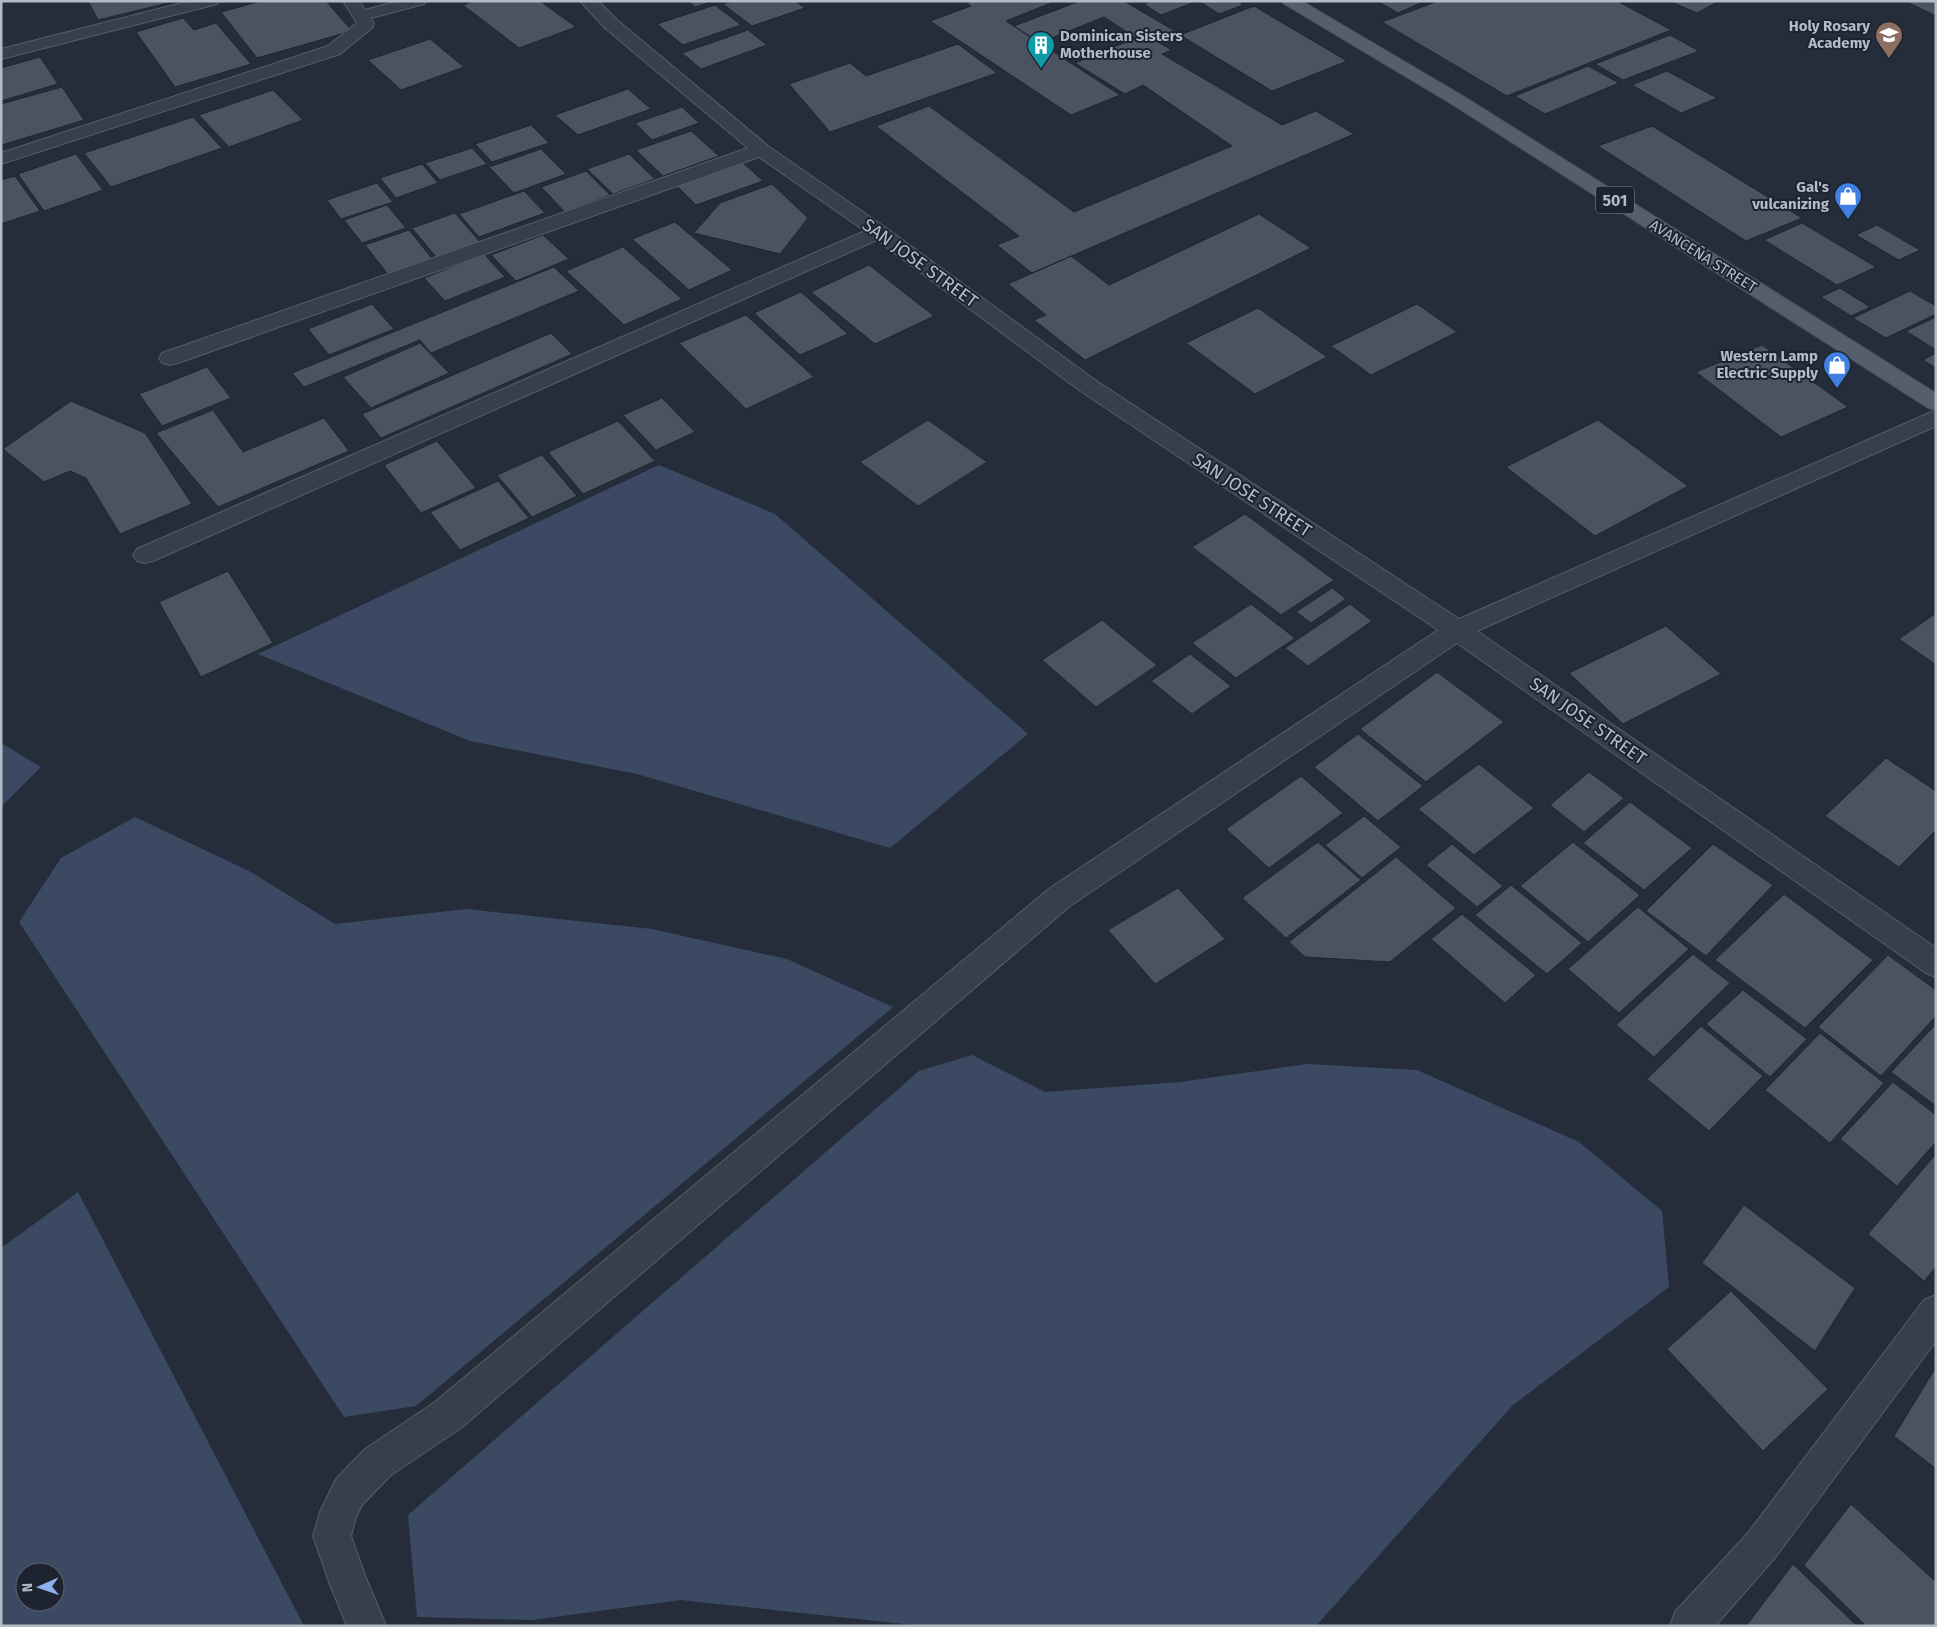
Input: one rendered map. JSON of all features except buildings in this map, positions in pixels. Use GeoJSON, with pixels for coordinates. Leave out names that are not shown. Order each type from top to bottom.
{"type":"FeatureCollection","features":[{"type":"Feature","properties":{"kind":"main road","name":"AVANCEÑA STREET"},"geometry":{"type":"LineString","coordinates":[[1290,1],[1459,101],[1936,404]]}},
{"type":"Feature","properties":{"kind":"street"},"geometry":{"type":"LineString","coordinates":[[1,54],[211,1]]}},
{"type":"Feature","properties":{"kind":"street"},"geometry":{"type":"LineString","coordinates":[[1,159],[334,50],[366,24],[350,1]]}},
{"type":"Feature","properties":{"kind":"street"},"geometry":{"type":"LineString","coordinates":[[361,16],[418,1]]}},
{"type":"Feature","properties":{"kind":"street","name":"SAN JOSE STREET"},"geometry":{"type":"LineString","coordinates":[[588,1],[612,24],[761,150],[879,232],[1087,385],[1457,630],[1936,964]]}},
{"type":"Feature","properties":{"kind":"street"},"geometry":{"type":"LineString","coordinates":[[170,358],[761,150]]}},
{"type":"Feature","properties":{"kind":"street"},"geometry":{"type":"LineString","coordinates":[[145,555],[879,232]]}},
{"type":"Feature","properties":{"kind":"street"},"geometry":{"type":"LineString","coordinates":[[367,1626],[348,1582],[332,1536],[339,1512],[349,1492],[378,1462],[448,1415],[1060,897],[1457,630],[1936,417]]}},
{"type":"Feature","properties":{"kind":"street"},"geometry":{"type":"LineString","coordinates":[[1689,1626],[1761,1546],[1936,1312]]}},
{"type":"Feature","properties":{"kind":"water"},"geometry":{"type":"Polygon","coordinates":[[[659,465],[775,514],[1028,734],[890,848],[637,774],[470,741],[258,654],[659,465]]]}},
{"type":"Feature","properties":{"kind":"water"},"geometry":{"type":"Polygon","coordinates":[[[1,743],[41,767],[1,807],[1,743]]]}},
{"type":"Feature","properties":{"kind":"water"},"geometry":{"type":"Polygon","coordinates":[[[135,817],[249,871],[335,924],[466,909],[652,929],[787,959],[893,1007],[416,1406],[344,1417],[19,922],[61,858],[135,817]]]}},
{"type":"Feature","properties":{"kind":"water"},"geometry":{"type":"Polygon","coordinates":[[[972,1055],[1045,1092],[1180,1082],[1307,1064],[1417,1070],[1579,1142],[1662,1211],[1669,1287],[1513,1405],[1316,1626],[922,1626],[681,1600],[532,1620],[417,1617],[408,1515],[919,1071],[972,1055]]]}},
{"type":"Feature","properties":{"kind":"water"},"geometry":{"type":"Polygon","coordinates":[[[78,1192],[304,1626],[1,1626],[1,1248],[78,1192]]]}},
{"type":"Feature","properties":{"kind":"place","name":"Holy Rosary Academy"},"geometry":{"type":"Point","coordinates":[1889,59]}},
{"type":"Feature","properties":{"kind":"place","name":"Dominican Sisters Motherhouse"},"geometry":{"type":"Point","coordinates":[1041,69]}},
{"type":"Feature","properties":{"kind":"place","name":"Gal's vulcanizing"},"geometry":{"type":"Point","coordinates":[1848,220]}},
{"type":"Feature","properties":{"kind":"place","name":"Western Lamp Electric Supply"},"geometry":{"type":"Point","coordinates":[1837,389]}}]}
